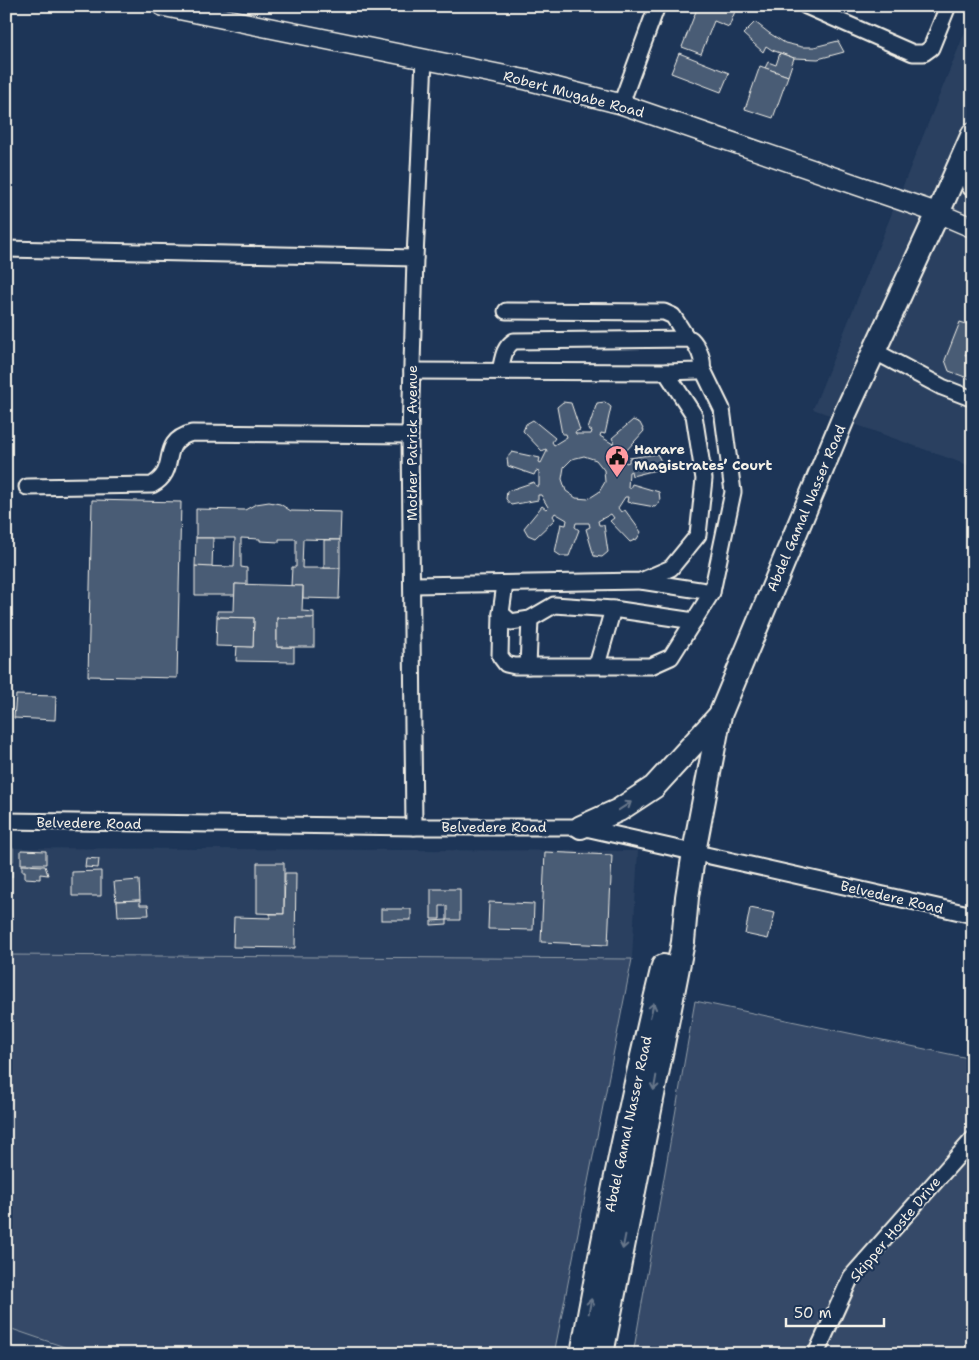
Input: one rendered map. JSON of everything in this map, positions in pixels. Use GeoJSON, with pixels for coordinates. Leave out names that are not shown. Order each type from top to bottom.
{"type":"FeatureCollection","features":[{"type":"Feature","properties":{"kind":"highway","name":"Abdel Gamal Nasser Road"},"geometry":{"type":"LineString","coordinates":[[602,1354],[683,942],[694,852],[720,715],[845,414],[972,137]]}},
{"type":"Feature","properties":{"kind":"highway"},"geometry":{"type":"LineString","coordinates":[[972,137],[973,185]]}},
{"type":"Feature","properties":{"kind":"highway"},"geometry":{"type":"LineString","coordinates":[[581,827],[619,810],[654,787],[720,715]]}},
{"type":"Feature","properties":{"kind":"highway","name":"Abdel Gamal Nasser Road"},"geometry":{"type":"LineString","coordinates":[[582,1354],[596,1275],[642,1054],[669,940],[687,897]]}},
{"type":"Feature","properties":{"kind":"main road","name":"Robert Mugabe Road"},"geometry":{"type":"LineString","coordinates":[[162,6],[527,80],[622,104],[938,213],[973,228]]}},
{"type":"Feature","properties":{"kind":"street"},"geometry":{"type":"LineString","coordinates":[[622,104],[657,6]]}},
{"type":"Feature","properties":{"kind":"street"},"geometry":{"type":"LineString","coordinates":[[806,6],[913,53],[924,53],[931,48],[948,6]]}},
{"type":"Feature","properties":{"kind":"street","name":"Mother Patrick Avenue"},"geometry":{"type":"LineString","coordinates":[[414,827],[410,435],[415,258],[424,59]]}},
{"type":"Feature","properties":{"kind":"street"},"geometry":{"type":"LineString","coordinates":[[6,249],[415,258]]}},
{"type":"Feature","properties":{"kind":"street"},"geometry":{"type":"LineString","coordinates":[[506,311],[664,312],[672,316],[686,338]]}},
{"type":"Feature","properties":{"kind":"street"},"geometry":{"type":"LineString","coordinates":[[500,371],[504,350],[514,341],[691,338],[703,363],[702,368],[722,409],[732,492],[712,592],[671,657],[651,666],[515,666],[506,664],[500,656],[501,613],[505,584]]}},
{"type":"Feature","properties":{"kind":"street"},"geometry":{"type":"LineString","coordinates":[[874,351],[942,387],[973,399]]}},
{"type":"Feature","properties":{"kind":"street"},"geometry":{"type":"LineString","coordinates":[[412,371],[666,372],[697,371],[702,368]]}},
{"type":"Feature","properties":{"kind":"street"},"geometry":{"type":"LineString","coordinates":[[641,582],[671,568],[698,535],[704,479],[694,415],[666,372]]}},
{"type":"Feature","properties":{"kind":"street"},"geometry":{"type":"LineString","coordinates":[[27,487],[152,485],[162,480],[166,472],[173,443],[180,436],[192,433],[410,435]]}},
{"type":"Feature","properties":{"kind":"street"},"geometry":{"type":"LineString","coordinates":[[412,585],[641,582],[712,592]]}},
{"type":"Feature","properties":{"kind":"street"},"geometry":{"type":"LineString","coordinates":[[501,613],[511,622],[530,619],[554,605],[613,609],[694,621]]}},
{"type":"Feature","properties":{"kind":"street"},"geometry":{"type":"LineString","coordinates":[[597,665],[613,609]]}},
{"type":"Feature","properties":{"kind":"street"},"geometry":{"type":"LineString","coordinates":[[528,666],[530,619]]}},
{"type":"Feature","properties":{"kind":"street","name":"Belvedere Road"},"geometry":{"type":"LineString","coordinates":[[6,821],[414,827],[581,827],[973,915]]}},
{"type":"Feature","properties":{"kind":"street","name":"Skipper Hoste Drive"},"geometry":{"type":"LineString","coordinates":[[816,1354],[851,1276],[973,1139]]}},
{"type":"Feature","properties":{"kind":"shaded area"},"geometry":{"type":"Polygon","coordinates":[[[973,12],[973,467],[813,409],[973,12]]]}},
{"type":"Feature","properties":{"kind":"shaded area"},"geometry":{"type":"Polygon","coordinates":[[[6,848],[638,851],[632,959],[6,955],[6,848]]]}},
{"type":"Feature","properties":{"kind":"shaded area"},"geometry":{"type":"Polygon","coordinates":[[[6,955],[632,959],[554,1354],[85,1354],[6,1327],[6,955]]]}},
{"type":"Feature","properties":{"kind":"shaded area"},"geometry":{"type":"Polygon","coordinates":[[[695,1001],[973,1059],[973,1354],[633,1354],[695,1001]]]}},
{"type":"Feature","properties":{"kind":"shaded area"},"geometry":{"type":"Polygon","coordinates":[[[6,1327],[85,1354],[6,1354],[6,1327]]]}},
{"type":"Feature","properties":{"kind":"building"},"geometry":{"type":"Polygon","coordinates":[[[698,6],[737,6],[729,27],[714,21],[701,54],[682,47],[698,6]]]}},
{"type":"Feature","properties":{"kind":"building"},"geometry":{"type":"Polygon","coordinates":[[[755,22],[785,43],[802,47],[814,47],[838,41],[844,52],[818,59],[794,58],[766,46],[763,52],[743,34],[755,22]]]}},
{"type":"Feature","properties":{"kind":"building"},"geometry":{"type":"Polygon","coordinates":[[[679,53],[729,73],[721,92],[671,73],[679,53]]]}},
{"type":"Feature","properties":{"kind":"building"},"geometry":{"type":"Polygon","coordinates":[[[780,53],[794,58],[788,76],[765,68],[768,62],[776,65],[780,53]]]}},
{"type":"Feature","properties":{"kind":"building"},"geometry":{"type":"Polygon","coordinates":[[[760,66],[788,76],[773,118],[745,109],[760,66]]]}},
{"type":"Feature","properties":{"kind":"building"},"geometry":{"type":"Polygon","coordinates":[[[960,322],[973,326],[973,337],[965,355],[973,358],[973,380],[949,371],[945,360],[960,322]]]}},
{"type":"Feature","properties":{"kind":"building","name":"Harare Magistrates’ Court"},"geometry":{"type":"Polygon","coordinates":[[[563,402],[571,403],[580,430],[575,432],[576,434],[591,434],[592,431],[588,429],[597,403],[605,402],[611,407],[605,434],[601,433],[600,436],[613,444],[612,438],[633,420],[640,423],[644,431],[625,452],[621,449],[619,450],[626,463],[629,462],[629,458],[657,454],[661,461],[660,469],[632,476],[631,471],[629,472],[628,488],[632,484],[659,492],[660,500],[655,507],[627,502],[628,497],[625,497],[618,508],[621,512],[625,510],[641,532],[637,539],[630,542],[610,521],[614,518],[611,514],[598,521],[599,525],[604,525],[608,552],[602,557],[594,556],[586,529],[590,527],[589,523],[576,523],[575,527],[579,530],[569,556],[561,556],[555,552],[561,524],[566,525],[567,520],[555,513],[553,516],[555,519],[535,538],[528,535],[524,528],[542,506],[546,509],[548,507],[541,495],[538,495],[538,500],[511,505],[506,499],[507,491],[534,482],[536,486],[539,486],[539,472],[536,471],[534,475],[508,466],[507,458],[512,452],[540,458],[539,462],[541,463],[547,451],[546,449],[542,451],[523,431],[526,424],[533,420],[555,438],[552,442],[554,445],[567,437],[566,434],[562,434],[557,407],[563,402]],[[584,456],[572,459],[564,467],[562,479],[566,491],[576,498],[588,499],[599,492],[605,482],[604,470],[596,460],[584,456]]]}},
{"type":"Feature","properties":{"kind":"building"},"geometry":{"type":"Polygon","coordinates":[[[92,500],[181,502],[177,678],[88,676],[92,500]]]}},
{"type":"Feature","properties":{"kind":"building"},"geometry":{"type":"Polygon","coordinates":[[[269,502],[280,504],[291,511],[341,512],[340,540],[303,539],[302,568],[340,568],[339,599],[303,598],[303,586],[291,586],[292,567],[296,567],[296,539],[279,539],[279,542],[241,538],[241,567],[247,568],[247,585],[235,584],[235,595],[195,595],[195,566],[234,567],[235,538],[196,538],[196,509],[245,510],[256,504],[269,502]]]}},
{"type":"Feature","properties":{"kind":"building"},"geometry":{"type":"Polygon","coordinates":[[[196,538],[213,538],[212,567],[195,566],[196,538]]]}},
{"type":"Feature","properties":{"kind":"building"},"geometry":{"type":"Polygon","coordinates":[[[324,540],[340,540],[340,568],[324,568],[324,540]]]}},
{"type":"Feature","properties":{"kind":"building"},"geometry":{"type":"Polygon","coordinates":[[[235,584],[303,586],[302,611],[314,612],[314,618],[277,618],[277,647],[294,647],[294,662],[236,661],[237,646],[253,647],[254,618],[217,617],[217,611],[234,611],[235,584]]]}},
{"type":"Feature","properties":{"kind":"building"},"geometry":{"type":"Polygon","coordinates":[[[217,617],[254,618],[253,647],[216,646],[217,617]]]}},
{"type":"Feature","properties":{"kind":"building"},"geometry":{"type":"Polygon","coordinates":[[[277,618],[314,618],[314,647],[277,647],[277,618]]]}},
{"type":"Feature","properties":{"kind":"building"},"geometry":{"type":"Polygon","coordinates":[[[16,695],[56,696],[55,720],[14,718],[16,695]]]}},
{"type":"Feature","properties":{"kind":"building"},"geometry":{"type":"Polygon","coordinates":[[[6,848],[13,848],[13,861],[6,861],[6,848]]]}},
{"type":"Feature","properties":{"kind":"building"},"geometry":{"type":"Polygon","coordinates":[[[21,850],[46,851],[46,864],[21,864],[21,850]]]}},
{"type":"Feature","properties":{"kind":"building"},"geometry":{"type":"Polygon","coordinates":[[[545,852],[612,855],[608,945],[541,942],[545,852]]]}},
{"type":"Feature","properties":{"kind":"building"},"geometry":{"type":"Polygon","coordinates":[[[86,858],[99,859],[98,868],[85,867],[86,858]]]}},
{"type":"Feature","properties":{"kind":"building"},"geometry":{"type":"Polygon","coordinates":[[[12,863],[12,877],[6,877],[6,864],[12,863]]]}},
{"type":"Feature","properties":{"kind":"building"},"geometry":{"type":"Polygon","coordinates":[[[257,863],[284,863],[284,914],[257,913],[257,863]]]}},
{"type":"Feature","properties":{"kind":"building"},"geometry":{"type":"Polygon","coordinates":[[[22,865],[45,866],[48,875],[40,874],[40,879],[25,878],[25,871],[22,871],[22,865]]]}},
{"type":"Feature","properties":{"kind":"building"},"geometry":{"type":"Polygon","coordinates":[[[101,871],[101,896],[72,896],[72,872],[101,871]]]}},
{"type":"Feature","properties":{"kind":"building"},"geometry":{"type":"Polygon","coordinates":[[[285,873],[296,873],[295,948],[233,947],[234,917],[270,918],[270,914],[284,914],[285,873]]]}},
{"type":"Feature","properties":{"kind":"building"},"geometry":{"type":"Polygon","coordinates":[[[139,880],[140,900],[116,901],[114,882],[139,880]]]}},
{"type":"Feature","properties":{"kind":"building"},"geometry":{"type":"Polygon","coordinates":[[[431,889],[460,889],[460,920],[447,920],[447,906],[440,906],[440,919],[431,919],[431,889]]]}},
{"type":"Feature","properties":{"kind":"building"},"geometry":{"type":"Polygon","coordinates":[[[140,900],[140,905],[148,905],[149,915],[118,916],[117,901],[140,900]]]}},
{"type":"Feature","properties":{"kind":"building"},"geometry":{"type":"Polygon","coordinates":[[[489,902],[534,904],[533,930],[488,929],[489,902]]]}},
{"type":"Feature","properties":{"kind":"building"},"geometry":{"type":"Polygon","coordinates":[[[750,908],[775,913],[768,939],[745,934],[750,908]]]}},
{"type":"Feature","properties":{"kind":"building"},"geometry":{"type":"Polygon","coordinates":[[[381,909],[411,909],[411,920],[381,920],[381,909]]]}},
{"type":"Feature","properties":{"kind":"building"},"geometry":{"type":"Polygon","coordinates":[[[447,920],[447,924],[431,925],[431,921],[447,920]]]}},
{"type":"Feature","properties":{"kind":"place","name":"Harare Magistrates’ Court"},"geometry":{"type":"Point","coordinates":[617,478]}}]}
